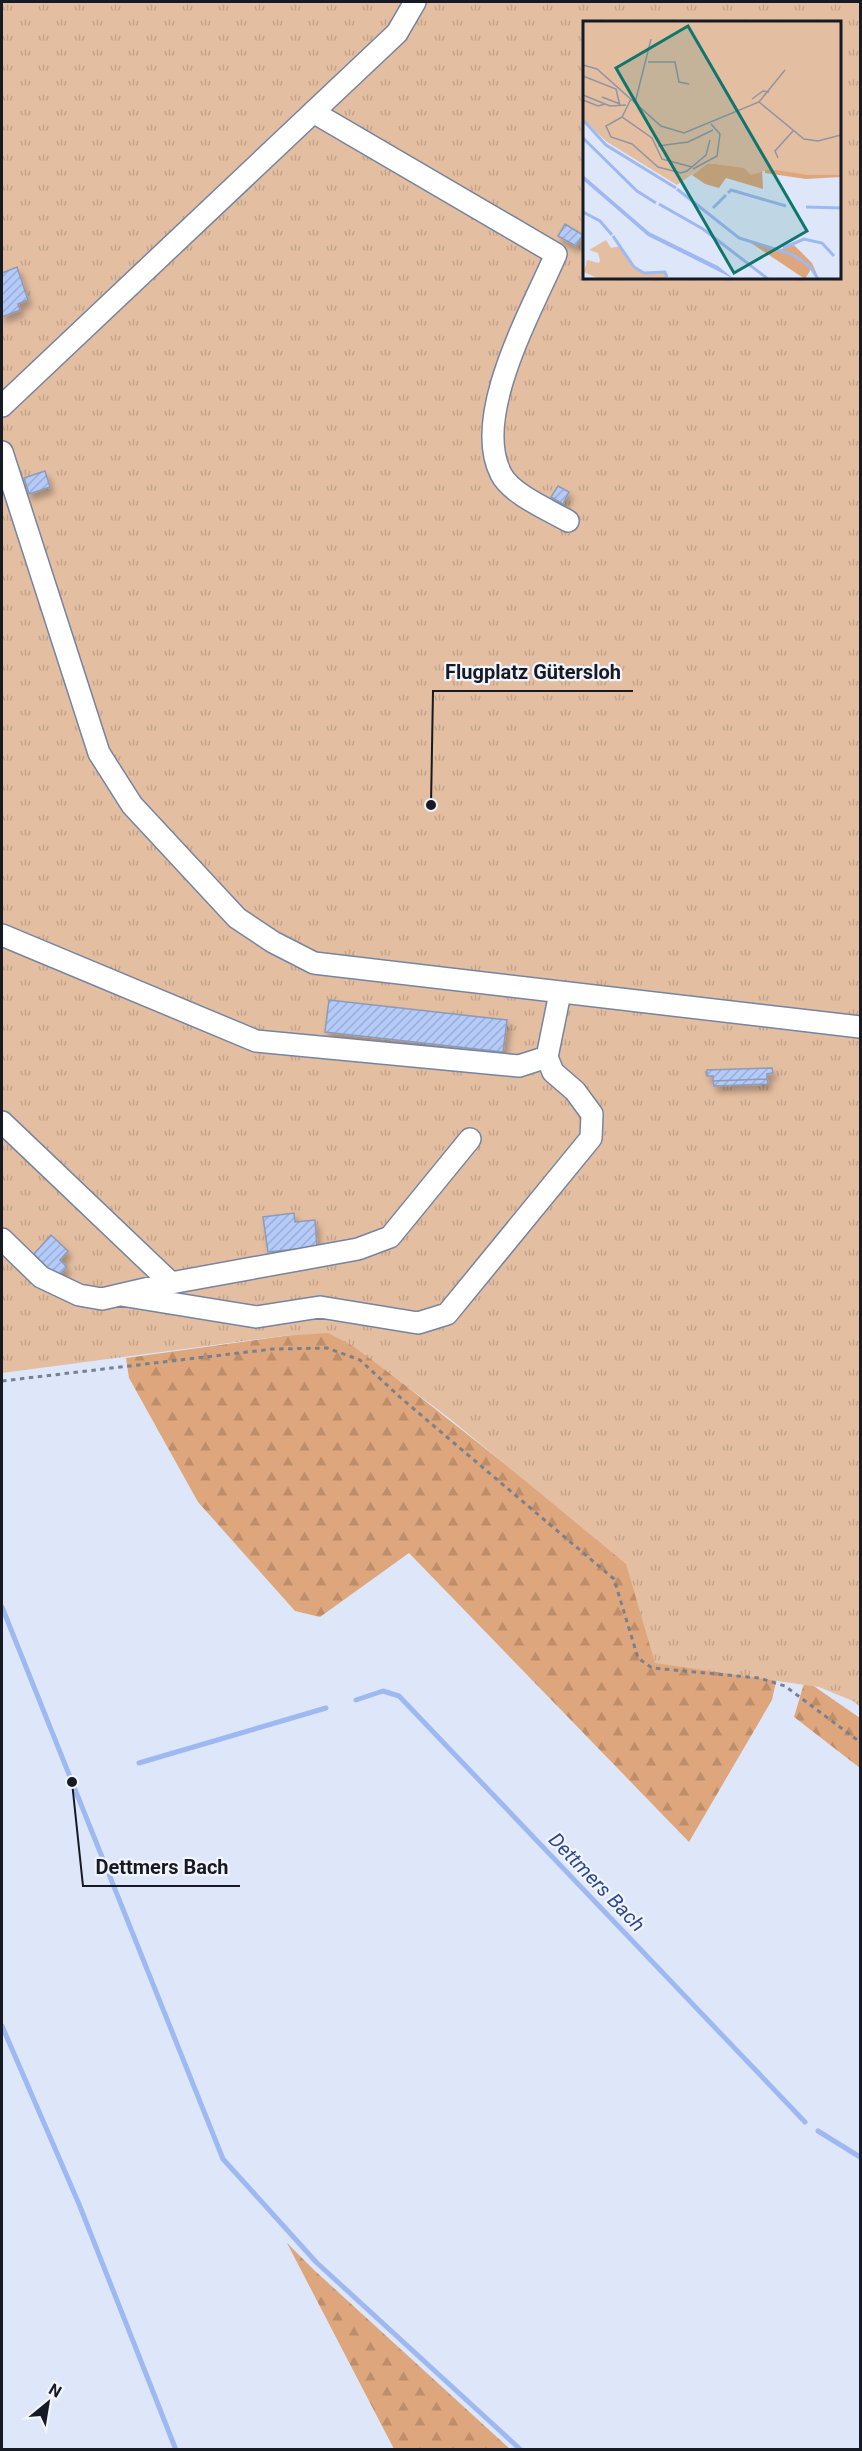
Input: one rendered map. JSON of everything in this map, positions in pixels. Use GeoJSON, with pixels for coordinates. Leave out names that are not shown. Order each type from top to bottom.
{"type":"FeatureCollection","features":[{"type":"Feature","properties":{"kind":"lane"},"geometry":{"type":"LineString","coordinates":[[2,406],[397,33],[414,2]]}},
{"type":"Feature","properties":{"kind":"lane"},"geometry":{"type":"LineString","coordinates":[[313,112],[556,254],[503,376],[494,411],[493,449],[502,476],[521,494],[568,521]]}},
{"type":"Feature","properties":{"kind":"lane"},"geometry":{"type":"LineString","coordinates":[[2,452],[99,753],[132,805],[237,918],[273,942],[314,963],[861,1027]]}},
{"type":"Feature","properties":{"kind":"lane"},"geometry":{"type":"LineString","coordinates":[[2,935],[256,1041],[519,1066],[547,1057]]}},
{"type":"Feature","properties":{"kind":"lane"},"geometry":{"type":"LineString","coordinates":[[121,1295],[256,1317],[320,1307],[418,1323],[447,1314],[591,1138],[592,1114],[575,1091],[553,1072],[547,1057],[560,993]]}},
{"type":"Feature","properties":{"kind":"lane"},"geometry":{"type":"LineString","coordinates":[[2,1122],[171,1283]]}},
{"type":"Feature","properties":{"kind":"lane"},"geometry":{"type":"LineString","coordinates":[[2,1239],[41,1277],[79,1295],[102,1299],[171,1283],[358,1249],[390,1237],[470,1139]]}},
{"type":"Feature","properties":{"kind":"path"},"geometry":{"type":"LineString","coordinates":[[2,1381],[273,1349],[327,1348],[360,1360],[401,1398],[615,1579],[638,1658],[652,1668],[759,1678],[785,1686],[861,1742]]}},
{"type":"Feature","properties":{"kind":"green space"},"geometry":{"type":"Polygon","coordinates":[[[2,2],[860,2],[860,1707],[853,1701],[819,1687],[655,1663],[626,1564],[449,1418],[353,1346],[328,1333],[283,1336],[2,1373],[2,2]]]}},
{"type":"Feature","properties":{"kind":"green space"},"geometry":{"type":"Polygon","coordinates":[[[334,1329],[629,1562],[780,1663],[772,1700],[689,1842],[409,1553],[320,1617],[295,1611],[198,1502],[129,1378],[126,1358],[334,1329]]]}},
{"type":"Feature","properties":{"kind":"green space"},"geometry":{"type":"Polygon","coordinates":[[[805,1680],[860,1718],[860,1768],[794,1717],[805,1680]]]}},
{"type":"Feature","properties":{"kind":"green space"},"geometry":{"type":"Polygon","coordinates":[[[287,2243],[314,2270],[510,2449],[394,2449],[287,2243]]]}},
{"type":"Feature","properties":{"kind":"building"},"geometry":{"type":"Polygon","coordinates":[[[565,224],[583,235],[576,246],[558,236],[565,224]]]}},
{"type":"Feature","properties":{"kind":"building"},"geometry":{"type":"Polygon","coordinates":[[[17,267],[28,300],[18,304],[20,310],[2,317],[2,273],[17,267]]]}},
{"type":"Feature","properties":{"kind":"building"},"geometry":{"type":"Polygon","coordinates":[[[45,471],[50,487],[29,494],[24,478],[45,471]]]}},
{"type":"Feature","properties":{"kind":"building"},"geometry":{"type":"Polygon","coordinates":[[[558,486],[569,492],[563,504],[551,497],[558,486]]]}},
{"type":"Feature","properties":{"kind":"building"},"geometry":{"type":"Polygon","coordinates":[[[329,1000],[507,1020],[503,1052],[325,1032],[329,1000]]]}},
{"type":"Feature","properties":{"kind":"building"},"geometry":{"type":"Polygon","coordinates":[[[772,1068],[773,1073],[767,1074],[767,1079],[713,1081],[713,1076],[707,1076],[707,1070],[772,1068]]]}},
{"type":"Feature","properties":{"kind":"building"},"geometry":{"type":"Polygon","coordinates":[[[767,1079],[768,1084],[714,1086],[713,1081],[767,1079]]]}},
{"type":"Feature","properties":{"kind":"building"},"geometry":{"type":"Polygon","coordinates":[[[294,1213],[295,1222],[315,1220],[317,1247],[268,1252],[263,1217],[294,1213]]]}},
{"type":"Feature","properties":{"kind":"building"},"geometry":{"type":"Polygon","coordinates":[[[51,1235],[68,1251],[60,1260],[67,1267],[57,1278],[34,1254],[51,1235]]]}},
{"type":"Feature","properties":{"kind":"waterway"},"geometry":{"type":"LineString","coordinates":[[2,1607],[223,2159],[316,2262],[521,2450]]}},
{"type":"Feature","properties":{"kind":"waterway","name":"Dettmers Bach"},"geometry":{"type":"LineString","coordinates":[[356,1700],[383,1691],[399,1696],[805,2122]]}},
{"type":"Feature","properties":{"kind":"waterway","name":"Dettmers Bach"},"geometry":{"type":"LineString","coordinates":[[139,1763],[326,1708]]}},
{"type":"Feature","properties":{"kind":"waterway"},"geometry":{"type":"LineString","coordinates":[[2,2026],[79,2204],[176,2450]]}},
{"type":"Feature","properties":{"kind":"waterway","name":"Dettmers Bach"},"geometry":{"type":"LineString","coordinates":[[818,2131],[860,2157]]}},
{"type":"Feature","properties":{"kind":"place","name":"Flugplatz Gütersloh"},"geometry":{"type":"Point","coordinates":[431,805]}},
{"type":"Feature","properties":{"kind":"place","name":"Dettmers Bach"},"geometry":{"type":"Point","coordinates":[72,1782]}}]}
